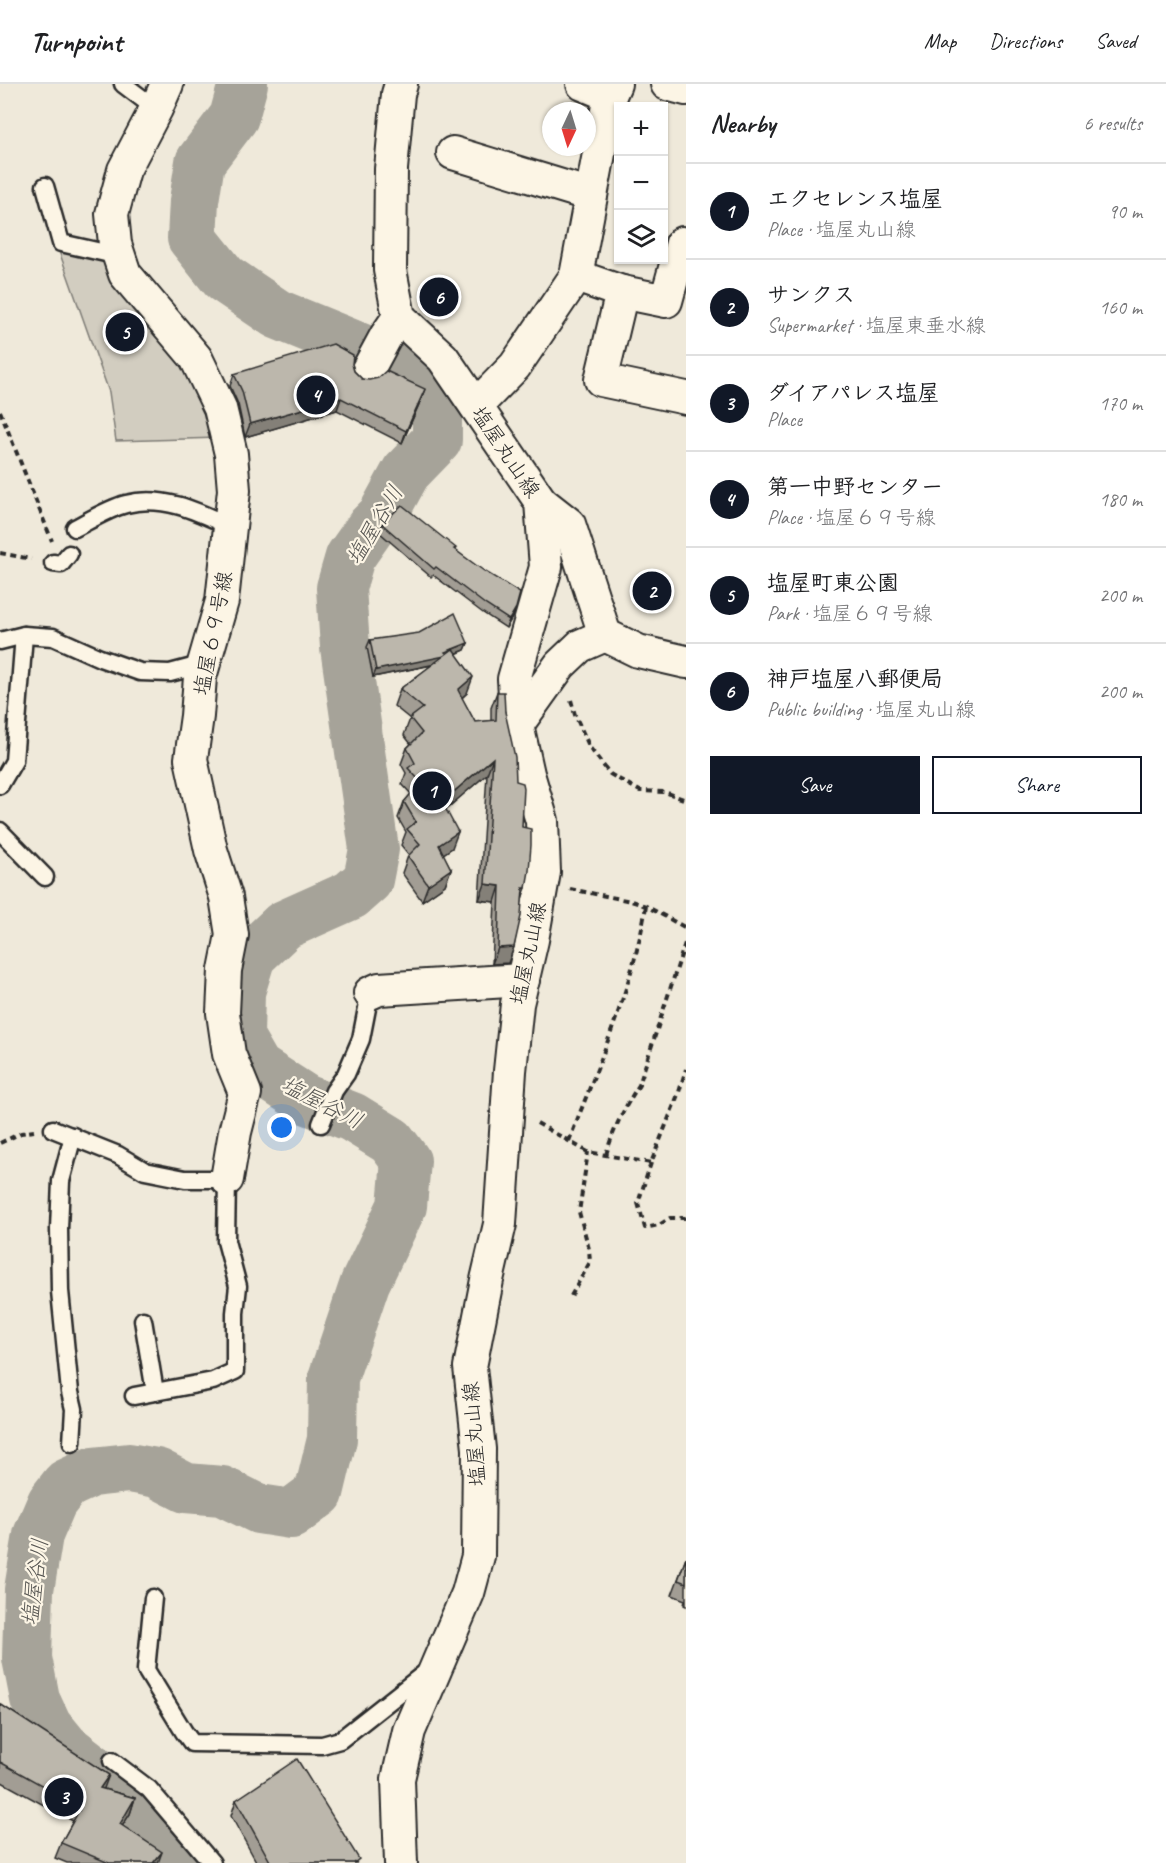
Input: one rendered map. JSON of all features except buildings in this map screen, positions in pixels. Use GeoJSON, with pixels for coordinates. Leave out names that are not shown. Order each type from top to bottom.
{"type":"FeatureCollection","features":[{"type":"Feature","properties":{"kind":"street"},"geometry":{"type":"LineString","coordinates":[[365,375],[393,327],[390,270],[391,169],[398,94],[401,84]]}},
{"type":"Feature","properties":{"kind":"street"},"geometry":{"type":"LineString","coordinates":[[667,84],[686,88]]}},
{"type":"Feature","properties":{"kind":"street"},"geometry":{"type":"LineString","coordinates":[[476,406],[515,366],[576,276],[591,195],[603,88]]}},
{"type":"Feature","properties":{"kind":"street","name":"塩屋６９号線"},"geometry":{"type":"LineString","coordinates":[[161,97],[124,170],[112,214],[115,244],[125,274],[196,358],[219,408],[231,454],[234,490],[222,601],[200,677],[191,759],[211,850],[226,897],[232,935],[225,970],[223,1013],[229,1054],[245,1093],[227,1179]]}},
{"type":"Feature","properties":{"kind":"street"},"geometry":{"type":"LineString","coordinates":[[453,153],[591,195]]}},
{"type":"Feature","properties":{"kind":"street"},"geometry":{"type":"LineString","coordinates":[[576,276],[622,292],[666,301],[682,243],[686,244]]}},
{"type":"Feature","properties":{"kind":"street"},"geometry":{"type":"LineString","coordinates":[[622,292],[601,380],[686,398]]}},
{"type":"Feature","properties":{"kind":"street","name":"塩屋丸山線"},"geometry":{"type":"LineString","coordinates":[[393,327],[443,358],[541,501],[546,567],[514,680],[517,725],[528,774],[542,820],[544,872],[532,940],[517,1004],[500,1224],[470,1368],[479,1449],[478,1556],[468,1593],[409,1731],[398,1779],[401,1863]]}},
{"type":"Feature","properties":{"kind":"street"},"geometry":{"type":"LineString","coordinates":[[541,501],[569,524],[605,635],[638,651],[686,662]]}},
{"type":"Feature","properties":{"kind":"street"},"geometry":{"type":"LineString","coordinates":[[517,725],[560,665],[580,646],[605,635]]}},
{"type":"Feature","properties":{"kind":"street"},"geometry":{"type":"LineString","coordinates":[[370,993],[379,988],[523,980]]}},
{"type":"Feature","properties":{"kind":"lane"},"geometry":{"type":"LineString","coordinates":[[123,84],[161,97]]}},
{"type":"Feature","properties":{"kind":"lane"},"geometry":{"type":"LineString","coordinates":[[45,186],[61,243],[119,256]]}},
{"type":"Feature","properties":{"kind":"lane"},"geometry":{"type":"LineString","coordinates":[[75,528],[125,504],[147,501],[174,504],[231,526]]}},
{"type":"Feature","properties":{"kind":"lane"},"geometry":{"type":"LineString","coordinates":[[0,641],[24,635],[53,638],[140,672],[170,672],[204,664]]}},
{"type":"Feature","properties":{"kind":"lane"},"geometry":{"type":"LineString","coordinates":[[0,785],[14,761],[24,635]]}},
{"type":"Feature","properties":{"kind":"lane"},"geometry":{"type":"LineString","coordinates":[[0,831],[45,877]]}},
{"type":"Feature","properties":{"kind":"lane"},"geometry":{"type":"LineString","coordinates":[[321,1124],[334,1091],[346,1074],[361,1039],[370,993]]}},
{"type":"Feature","properties":{"kind":"lane"},"geometry":{"type":"LineString","coordinates":[[52,1129],[118,1155],[146,1172],[185,1179],[227,1179],[226,1241],[238,1286],[235,1313],[235,1371],[213,1380],[134,1396]]}},
{"type":"Feature","properties":{"kind":"lane"},"geometry":{"type":"LineString","coordinates":[[72,1443],[74,1409],[70,1392],[60,1291],[58,1229],[61,1181],[74,1136]]}},
{"type":"Feature","properties":{"kind":"lane"},"geometry":{"type":"LineString","coordinates":[[143,1320],[154,1392]]}},
{"type":"Feature","properties":{"kind":"lane"},"geometry":{"type":"LineString","coordinates":[[153,1598],[146,1670],[192,1743],[322,1745],[340,1740],[438,1663]]}},
{"type":"Feature","properties":{"kind":"lane"},"geometry":{"type":"LineString","coordinates":[[112,1761],[149,1789],[212,1863]]}},
{"type":"Feature","properties":{"kind":"path"},"geometry":{"type":"LineString","coordinates":[[0,411],[61,560],[0,554]]}},
{"type":"Feature","properties":{"kind":"path"},"geometry":{"type":"LineString","coordinates":[[570,696],[575,715],[590,748],[610,774],[640,791],[665,792],[686,800]]}},
{"type":"Feature","properties":{"kind":"path"},"geometry":{"type":"LineString","coordinates":[[542,884],[631,901],[646,906],[686,928]]}},
{"type":"Feature","properties":{"kind":"path"},"geometry":{"type":"LineString","coordinates":[[569,1141],[628,980],[646,906]]}},
{"type":"Feature","properties":{"kind":"path"},"geometry":{"type":"LineString","coordinates":[[606,1155],[612,1133],[639,1085],[686,940]]}},
{"type":"Feature","properties":{"kind":"path"},"geometry":{"type":"LineString","coordinates":[[686,1069],[638,1203],[645,1228],[659,1225],[670,1218],[686,1218]]}},
{"type":"Feature","properties":{"kind":"path"},"geometry":{"type":"LineString","coordinates":[[508,1106],[588,1152],[651,1163]]}},
{"type":"Feature","properties":{"kind":"path"},"geometry":{"type":"LineString","coordinates":[[0,1143],[21,1133],[52,1129]]}},
{"type":"Feature","properties":{"kind":"path"},"geometry":{"type":"LineString","coordinates":[[571,1296],[590,1262],[589,1249],[579,1212],[588,1152]]}},
{"type":"Feature","properties":{"kind":"shaded area"},"geometry":{"type":"Polygon","coordinates":[[[59,251],[112,262],[193,372],[219,438],[116,441],[109,392],[59,251]]]}},
{"type":"Feature","properties":{"kind":"waterway","name":"塩屋谷川"},"geometry":{"type":"LineString","coordinates":[[186,1863],[139,1804],[65,1747],[47,1725],[35,1699],[27,1658],[29,1590],[38,1535],[52,1502],[66,1484],[92,1472],[129,1468],[157,1473],[186,1488],[222,1491],[259,1509],[291,1514],[319,1493],[332,1439],[333,1378],[365,1283],[402,1206],[406,1161],[391,1141],[352,1117],[305,1099],[257,1068],[239,1037],[240,992],[251,956],[284,925],[351,895],[368,880],[374,849],[345,647],[341,588],[350,557],[371,527],[382,516],[406,472],[437,440],[437,393],[397,363],[277,314],[224,278],[192,238],[194,201],[200,162],[234,117],[243,84]]}},
{"type":"Feature","properties":{"kind":"place","name":"神戸塩屋八郵便局"},"geometry":{"type":"Point","coordinates":[439,297]}},
{"type":"Feature","properties":{"kind":"place","name":"塩屋町東公園"},"geometry":{"type":"Point","coordinates":[125,332]}},
{"type":"Feature","properties":{"kind":"place","name":"第一中野センター"},"geometry":{"type":"Point","coordinates":[316,395]}},
{"type":"Feature","properties":{"kind":"place","name":"サンクス"},"geometry":{"type":"Point","coordinates":[652,591]}},
{"type":"Feature","properties":{"kind":"place","name":"エクセレンス塩屋"},"geometry":{"type":"Point","coordinates":[432,791]}},
{"type":"Feature","properties":{"kind":"place","name":"ダイアパレス塩屋"},"geometry":{"type":"Point","coordinates":[64,1797]}}]}
